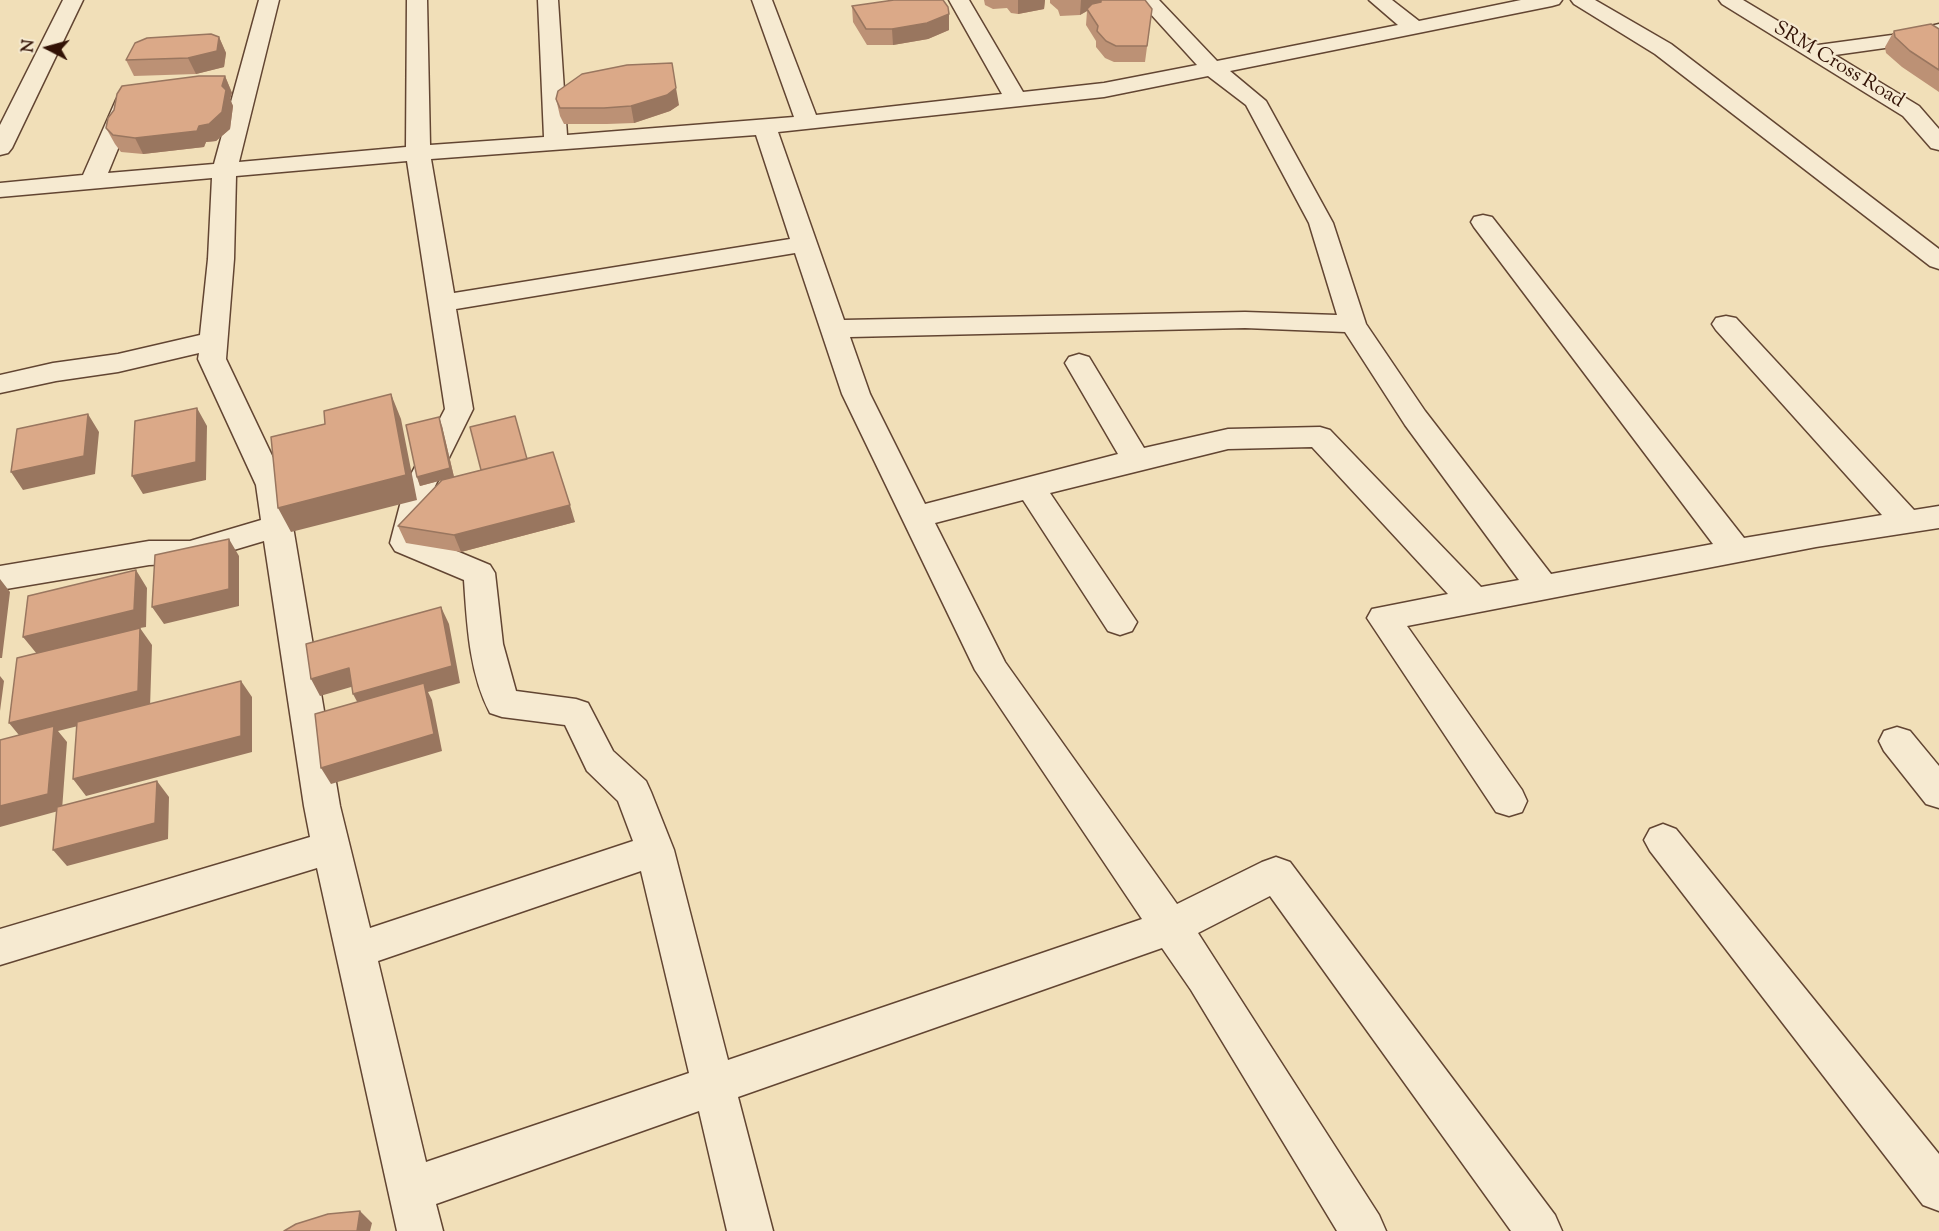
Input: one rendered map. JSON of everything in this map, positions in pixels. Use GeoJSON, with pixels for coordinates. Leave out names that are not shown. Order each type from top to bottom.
{"type":"FeatureCollection","features":[{"type":"Feature","properties":{"kind":"street"},"geometry":{"type":"LineString","coordinates":[[0,148],[73,0]]}},
{"type":"Feature","properties":{"kind":"street"},"geometry":{"type":"LineString","coordinates":[[269,0],[225,172],[221,259],[212,359],[271,485],[322,806],[420,1231]]}},
{"type":"Feature","properties":{"kind":"street"},"geometry":{"type":"LineString","coordinates":[[417,0],[418,153],[459,409],[420,486],[406,543],[479,573],[486,644],[502,703],[576,713],[600,761],[633,792],[655,850],[750,1231]]}},
{"type":"Feature","properties":{"kind":"street"},"geometry":{"type":"LineString","coordinates":[[548,0],[556,144]]}},
{"type":"Feature","properties":{"kind":"street"},"geometry":{"type":"LineString","coordinates":[[762,0],[807,122]]}},
{"type":"Feature","properties":{"kind":"street"},"geometry":{"type":"LineString","coordinates":[[959,0],[1016,99]]}},
{"type":"Feature","properties":{"kind":"street"},"geometry":{"type":"LineString","coordinates":[[1148,0],[1212,68],[1255,101],[1321,223],[1353,324],[1415,418],[1543,588]]}},
{"type":"Feature","properties":{"kind":"street"},"geometry":{"type":"LineString","coordinates":[[1379,0],[1414,27]]}},
{"type":"Feature","properties":{"kind":"street"},"geometry":{"type":"LineString","coordinates":[[0,190],[225,172],[418,153],[765,127],[1104,90],[1552,0]]}},
{"type":"Feature","properties":{"kind":"street"},"geometry":{"type":"LineString","coordinates":[[1581,0],[1663,49],[1939,261]]}},
{"type":"Feature","properties":{"kind":"street","name":"SRM Cross Road"},"geometry":{"type":"LineString","coordinates":[[1729,0],[1911,111],[1939,142]]}},
{"type":"Feature","properties":{"kind":"street"},"geometry":{"type":"LineString","coordinates":[[1814,52],[1892,42],[1939,30]]}},
{"type":"Feature","properties":{"kind":"street"},"geometry":{"type":"LineString","coordinates":[[92,183],[127,100]]}},
{"type":"Feature","properties":{"kind":"street"},"geometry":{"type":"LineString","coordinates":[[765,127],[856,393],[992,670],[1205,977],[1363,1231]]}},
{"type":"Feature","properties":{"kind":"street"},"geometry":{"type":"LineString","coordinates":[[1483,222],[1736,551]]}},
{"type":"Feature","properties":{"kind":"street"},"geometry":{"type":"LineString","coordinates":[[442,303],[805,244]]}},
{"type":"Feature","properties":{"kind":"street"},"geometry":{"type":"LineString","coordinates":[[834,328],[1245,320],[1353,324]]}},
{"type":"Feature","properties":{"kind":"street"},"geometry":{"type":"LineString","coordinates":[[1726,324],[1907,522]]}},
{"type":"Feature","properties":{"kind":"street"},"geometry":{"type":"LineString","coordinates":[[0,384],[53,372],[118,363],[214,341]]}},
{"type":"Feature","properties":{"kind":"street"},"geometry":{"type":"LineString","coordinates":[[1079,363],[1136,460]]}},
{"type":"Feature","properties":{"kind":"street"},"geometry":{"type":"LineString","coordinates":[[917,518],[1136,460],[1228,439],[1320,437],[1474,601]]}},
{"type":"Feature","properties":{"kind":"street"},"geometry":{"type":"LineString","coordinates":[[1031,488],[1120,622]]}},
{"type":"Feature","properties":{"kind":"street"},"geometry":{"type":"LineString","coordinates":[[1509,801],[1384,618],[1736,551],[1939,517]]}},
{"type":"Feature","properties":{"kind":"street"},"geometry":{"type":"LineString","coordinates":[[0,578],[149,554],[190,552],[277,525]]}},
{"type":"Feature","properties":{"kind":"street"},"geometry":{"type":"LineString","coordinates":[[1897,741],[1939,793]]}},
{"type":"Feature","properties":{"kind":"street"},"geometry":{"type":"LineString","coordinates":[[1663,840],[1939,1189]]}},
{"type":"Feature","properties":{"kind":"street"},"geometry":{"type":"LineString","coordinates":[[0,947],[332,847]]}},
{"type":"Feature","properties":{"kind":"street"},"geometry":{"type":"LineString","coordinates":[[355,951],[655,850]]}},
{"type":"Feature","properties":{"kind":"street"},"geometry":{"type":"LineString","coordinates":[[411,1190],[1171,927],[1275,874],[1539,1231]]}},
{"type":"Feature","properties":{"kind":"building"},"geometry":{"type":"Polygon","coordinates":[[[894,0],[943,0],[948,7],[949,14],[927,23],[892,29],[866,29],[852,6],[894,0]]]}},
{"type":"Feature","properties":{"kind":"building"},"geometry":{"type":"Polygon","coordinates":[[[1101,0],[1145,0],[1152,9],[1147,46],[1116,46],[1106,41],[1097,31],[1098,26],[1087,9],[1101,0]]]}},
{"type":"Feature","properties":{"kind":"building"},"geometry":{"type":"Polygon","coordinates":[[[1931,24],[1939,29],[1939,70],[1910,51],[1895,37],[1894,31],[1931,24]]]}},
{"type":"Feature","properties":{"kind":"building"},"geometry":{"type":"Polygon","coordinates":[[[211,34],[219,37],[217,51],[188,58],[126,60],[135,43],[147,38],[211,34]]]}},
{"type":"Feature","properties":{"kind":"building"},"geometry":{"type":"Polygon","coordinates":[[[672,63],[676,88],[667,95],[631,106],[604,108],[560,108],[556,99],[558,91],[582,74],[627,65],[672,63]]]}},
{"type":"Feature","properties":{"kind":"building"},"geometry":{"type":"Polygon","coordinates":[[[199,76],[225,76],[222,86],[226,90],[222,112],[209,124],[199,126],[197,131],[135,138],[113,135],[106,128],[108,118],[114,110],[117,94],[122,86],[199,76]]]}},
{"type":"Feature","properties":{"kind":"building"},"geometry":{"type":"Polygon","coordinates":[[[391,394],[406,475],[278,508],[271,437],[325,424],[324,411],[391,394]]]}},
{"type":"Feature","properties":{"kind":"building"},"geometry":{"type":"Polygon","coordinates":[[[197,408],[196,462],[132,476],[135,421],[197,408]]]}},
{"type":"Feature","properties":{"kind":"building"},"geometry":{"type":"Polygon","coordinates":[[[88,414],[84,456],[11,472],[17,429],[88,414]]]}},
{"type":"Feature","properties":{"kind":"building"},"geometry":{"type":"Polygon","coordinates":[[[515,416],[527,459],[481,470],[470,427],[515,416]]]}},
{"type":"Feature","properties":{"kind":"building"},"geometry":{"type":"Polygon","coordinates":[[[439,417],[450,468],[417,477],[406,425],[439,417]]]}},
{"type":"Feature","properties":{"kind":"building"},"geometry":{"type":"Polygon","coordinates":[[[553,452],[570,505],[454,535],[398,526],[442,480],[553,452]]]}},
{"type":"Feature","properties":{"kind":"building"},"geometry":{"type":"Polygon","coordinates":[[[229,539],[229,589],[152,607],[155,555],[229,539]]]}},
{"type":"Feature","properties":{"kind":"building"},"geometry":{"type":"Polygon","coordinates":[[[136,570],[134,610],[23,637],[28,596],[136,570]]]}},
{"type":"Feature","properties":{"kind":"building"},"geometry":{"type":"Polygon","coordinates":[[[441,607],[452,666],[353,694],[349,668],[311,679],[306,644],[441,607]]]}},
{"type":"Feature","properties":{"kind":"building"},"geometry":{"type":"Polygon","coordinates":[[[140,628],[138,691],[9,723],[17,658],[140,628]]]}},
{"type":"Feature","properties":{"kind":"building"},"geometry":{"type":"Polygon","coordinates":[[[241,681],[241,736],[73,779],[77,722],[241,681]]]}},
{"type":"Feature","properties":{"kind":"building"},"geometry":{"type":"Polygon","coordinates":[[[424,683],[434,734],[321,768],[315,714],[424,683]]]}},
{"type":"Feature","properties":{"kind":"building"},"geometry":{"type":"Polygon","coordinates":[[[54,726],[48,794],[0,806],[0,740],[54,726]]]}},
{"type":"Feature","properties":{"kind":"building"},"geometry":{"type":"Polygon","coordinates":[[[157,781],[155,823],[53,850],[57,807],[157,781]]]}},
{"type":"Feature","properties":{"kind":"building"},"geometry":{"type":"Polygon","coordinates":[[[360,1211],[357,1231],[284,1231],[296,1224],[328,1214],[360,1211]]]}}]}
